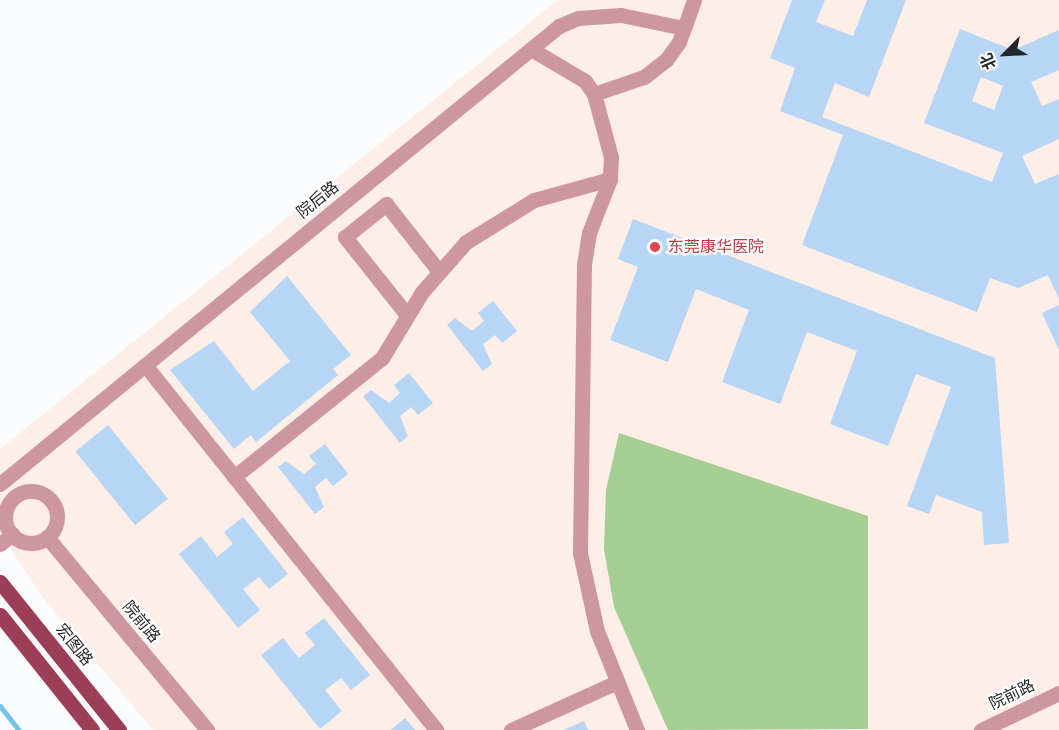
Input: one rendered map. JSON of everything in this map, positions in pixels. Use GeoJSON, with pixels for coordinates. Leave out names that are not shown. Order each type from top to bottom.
{"type":"FeatureCollection","features":[{"type":"Feature","properties":{"kind":"main road","name":"宏图路"},"geometry":{"type":"LineString","coordinates":[[0,582],[119,730]]}},
{"type":"Feature","properties":{"kind":"main road"},"geometry":{"type":"LineString","coordinates":[[0,615],[92,730]]}},
{"type":"Feature","properties":{"kind":"lane"},"geometry":{"type":"LineString","coordinates":[[594,94],[644,77],[666,60],[684,28],[694,0]]}},
{"type":"Feature","properties":{"kind":"lane","name":"院后路"},"geometry":{"type":"LineString","coordinates":[[0,485],[559,26],[595,15],[621,15],[684,28]]}},
{"type":"Feature","properties":{"kind":"lane"},"geometry":{"type":"LineString","coordinates":[[531,49],[569,69],[594,94],[611,156],[610,179],[589,232],[584,265],[578,498],[586,593],[617,682],[637,730]]}},
{"type":"Feature","properties":{"kind":"lane"},"geometry":{"type":"LineString","coordinates":[[234,477],[382,358],[407,315],[438,270],[466,242],[525,204],[610,179]]}},
{"type":"Feature","properties":{"kind":"lane"},"geometry":{"type":"LineString","coordinates":[[407,315],[345,237],[386,204],[438,270]]}},
{"type":"Feature","properties":{"kind":"lane"},"geometry":{"type":"LineString","coordinates":[[145,365],[436,730]]}},
{"type":"Feature","properties":{"kind":"lane"},"geometry":{"type":"LineString","coordinates":[[0,485],[14,497],[42,493],[55,505],[57,523],[47,537],[29,543],[6,539],[5,517],[14,497]]}},
{"type":"Feature","properties":{"kind":"lane","name":"院前路"},"geometry":{"type":"LineString","coordinates":[[47,537],[207,730]]}},
{"type":"Feature","properties":{"kind":"lane"},"geometry":{"type":"LineString","coordinates":[[511,730],[617,682]]}},
{"type":"Feature","properties":{"kind":"lane","name":"院前路"},"geometry":{"type":"LineString","coordinates":[[981,730],[1059,693]]}},
{"type":"Feature","properties":{"kind":"shaded area","name":"东莞康华医院"},"geometry":{"type":"Polygon","coordinates":[[[558,0],[1059,0],[1059,730],[153,730],[44,599],[0,533],[0,449],[558,0]]]}},
{"type":"Feature","properties":{"kind":"green space"},"geometry":{"type":"Polygon","coordinates":[[[619,433],[868,516],[868,729],[668,730],[614,607],[604,549],[606,490],[619,433]]]}},
{"type":"Feature","properties":{"kind":"building"},"geometry":{"type":"Polygon","coordinates":[[[792,0],[825,0],[816,22],[853,36],[867,0],[906,0],[869,97],[835,83],[822,117],[992,182],[1003,153],[924,123],[960,29],[1013,50],[1059,30],[1059,70],[1031,82],[1042,106],[1059,99],[1059,139],[1022,156],[1035,184],[1059,174],[1059,299],[1048,275],[1018,288],[990,278],[977,312],[802,245],[843,135],[780,111],[795,68],[770,58],[792,0]],[[981,77],[972,101],[994,110],[1003,86],[981,77]]]}},
{"type":"Feature","properties":{"kind":"building"},"geometry":{"type":"Polygon","coordinates":[[[633,219],[995,358],[1009,543],[984,545],[982,512],[936,495],[929,514],[907,506],[951,387],[916,374],[888,446],[830,424],[857,351],[807,332],[780,404],[722,382],[749,310],[696,289],[668,362],[610,340],[638,267],[618,259],[633,219]]]}},
{"type":"Feature","properties":{"kind":"building"},"geometry":{"type":"Polygon","coordinates":[[[287,276],[351,355],[333,369],[338,375],[256,442],[251,435],[234,449],[170,370],[214,341],[253,391],[290,361],[250,312],[287,276]]]}},
{"type":"Feature","properties":{"kind":"building"},"geometry":{"type":"Polygon","coordinates":[[[493,301],[517,331],[502,343],[495,335],[483,344],[492,364],[483,371],[447,325],[455,318],[472,331],[484,321],[478,313],[493,301]]]}},
{"type":"Feature","properties":{"kind":"building"},"geometry":{"type":"Polygon","coordinates":[[[1059,305],[1059,350],[1042,313],[1059,305]]]}},
{"type":"Feature","properties":{"kind":"building"},"geometry":{"type":"Polygon","coordinates":[[[409,373],[433,403],[418,415],[411,407],[400,416],[408,436],[400,443],[363,396],[371,390],[389,403],[400,393],[394,385],[409,373]]]}},
{"type":"Feature","properties":{"kind":"building"},"geometry":{"type":"Polygon","coordinates":[[[108,425],[168,499],[135,525],[75,451],[108,425]]]}},
{"type":"Feature","properties":{"kind":"building"},"geometry":{"type":"Polygon","coordinates":[[[325,444],[348,474],[333,486],[326,478],[315,487],[324,507],[315,514],[278,467],[286,461],[304,474],[316,464],[309,456],[325,444]]]}},
{"type":"Feature","properties":{"kind":"building"},"geometry":{"type":"Polygon","coordinates":[[[243,517],[288,574],[269,589],[259,577],[243,589],[260,610],[238,628],[179,554],[201,536],[217,557],[233,544],[224,532],[243,517]]]}},
{"type":"Feature","properties":{"kind":"building"},"geometry":{"type":"Polygon","coordinates":[[[324,618],[370,675],[351,690],[341,678],[325,690],[342,711],[320,729],[261,655],[283,638],[299,658],[315,645],[305,633],[324,618]]]}},
{"type":"Feature","properties":{"kind":"building"},"geometry":{"type":"Polygon","coordinates":[[[405,718],[415,730],[391,730],[405,718]]]}},
{"type":"Feature","properties":{"kind":"building"},"geometry":{"type":"Polygon","coordinates":[[[584,721],[588,730],[563,730],[584,721]]]}},
{"type":"Feature","properties":{"kind":"waterway"},"geometry":{"type":"LineString","coordinates":[[0,706],[19,730]]}},
{"type":"Feature","properties":{"kind":"place","name":"东莞康华医院"},"geometry":{"type":"Point","coordinates":[655,247]}}]}
